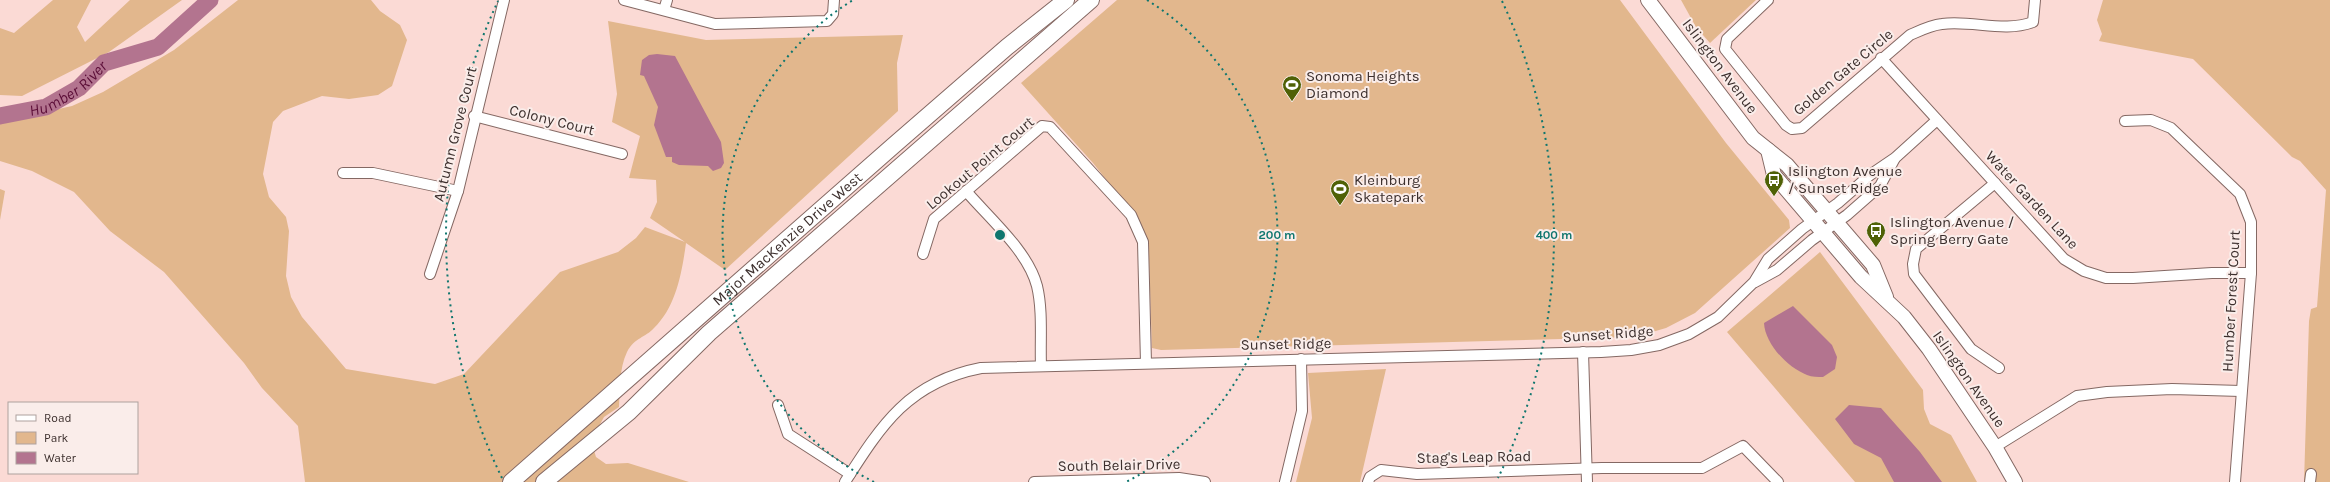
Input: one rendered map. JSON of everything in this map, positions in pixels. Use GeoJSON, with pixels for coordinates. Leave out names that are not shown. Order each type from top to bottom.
{"type":"FeatureCollection","features":[{"type":"Feature","properties":{"kind":"main road","name":"Major MacKenzie Drive West"},"geometry":{"type":"LineString","coordinates":[[511,482],[1007,47],[1066,0]]}},
{"type":"Feature","properties":{"kind":"main road","name":"Major MacKenzie Drive West"},"geometry":{"type":"LineString","coordinates":[[544,482],[629,412],[709,333],[1091,0]]}},
{"type":"Feature","properties":{"kind":"main road","name":"Islington Avenue"},"geometry":{"type":"LineString","coordinates":[[1648,0],[1753,138],[1787,165],[1873,265],[1888,301]]}},
{"type":"Feature","properties":{"kind":"main road","name":"Islington Avenue"},"geometry":{"type":"LineString","coordinates":[[1768,150],[1774,175],[1861,277],[1904,317],[1929,349],[1995,447],[2014,482]]}},
{"type":"Feature","properties":{"kind":"street","name":"Autumn Grove Court"},"geometry":{"type":"LineString","coordinates":[[430,274],[458,191],[474,116],[504,0]]}},
{"type":"Feature","properties":{"kind":"street"},"geometry":{"type":"LineString","coordinates":[[624,0],[715,24],[827,21],[833,14],[834,0]]}},
{"type":"Feature","properties":{"kind":"street"},"geometry":{"type":"LineString","coordinates":[[664,10],[667,0]]}},
{"type":"Feature","properties":{"kind":"street","name":"Golden Gate Circle"},"geometry":{"type":"LineString","coordinates":[[1768,0],[1727,39],[1725,49],[1786,125],[1792,129],[1802,128],[1881,58],[1910,35],[1925,28],[1943,24],[2020,27],[2034,22],[2035,0]]}},
{"type":"Feature","properties":{"kind":"street","name":"Water Garden Lane"},"geometry":{"type":"LineString","coordinates":[[1881,58],[2064,259],[2084,271],[2106,278],[2133,278],[2212,273],[2251,273]]}},
{"type":"Feature","properties":{"kind":"street","name":"Colony Court"},"geometry":{"type":"LineString","coordinates":[[474,116],[622,154]]}},
{"type":"Feature","properties":{"kind":"street"},"geometry":{"type":"LineString","coordinates":[[1895,158],[1937,120]]}},
{"type":"Feature","properties":{"kind":"street","name":"Humber Forest Court"},"geometry":{"type":"LineString","coordinates":[[2125,121],[2151,120],[2171,128],[2240,194],[2251,222],[2251,273],[2235,482]]}},
{"type":"Feature","properties":{"kind":"street","name":"Lookout Point Court"},"geometry":{"type":"LineString","coordinates":[[923,254],[934,219],[1042,126],[1050,126],[1131,216],[1143,242],[1146,362]]}},
{"type":"Feature","properties":{"kind":"street","name":"Sunset Ridge"},"geometry":{"type":"LineString","coordinates":[[848,478],[884,423],[903,404],[924,389],[951,376],[971,370],[999,366],[1584,352],[1644,348],[1682,338],[1718,317],[1754,282],[1768,260],[1870,174],[1895,158]]}},
{"type":"Feature","properties":{"kind":"street","name":"Sunset Ridge"},"geometry":{"type":"LineString","coordinates":[[1754,282],[1777,270],[1823,232],[1837,223],[1880,186],[1895,158]]}},
{"type":"Feature","properties":{"kind":"street"},"geometry":{"type":"LineString","coordinates":[[343,173],[373,173],[458,191]]}},
{"type":"Feature","properties":{"kind":"street"},"geometry":{"type":"LineString","coordinates":[[1995,183],[1916,249],[1913,264],[1914,274],[1971,349],[1999,368]]}},
{"type":"Feature","properties":{"kind":"street"},"geometry":{"type":"LineString","coordinates":[[966,191],[1022,255],[1034,276],[1039,296],[1041,366]]}},
{"type":"Feature","properties":{"kind":"street"},"geometry":{"type":"LineString","coordinates":[[1584,352],[1586,482]]}},
{"type":"Feature","properties":{"kind":"street"},"geometry":{"type":"LineString","coordinates":[[1285,482],[1302,411],[1301,359]]}},
{"type":"Feature","properties":{"kind":"street"},"geometry":{"type":"LineString","coordinates":[[1995,447],[2077,396],[2107,392],[2164,389],[2241,391]]}},
{"type":"Feature","properties":{"kind":"street"},"geometry":{"type":"LineString","coordinates":[[778,405],[788,434],[848,478]]}},
{"type":"Feature","properties":{"kind":"street","name":"Stag's Leap Road"},"geometry":{"type":"LineString","coordinates":[[1368,482],[1370,477],[1381,470],[1417,474],[1586,469],[1702,468],[1743,446],[1778,482]]}},
{"type":"Feature","properties":{"kind":"street","name":"South Belair Drive"},"geometry":{"type":"LineString","coordinates":[[1034,482],[1179,478],[1205,482]]}},
{"type":"Feature","properties":{"kind":"green space"},"geometry":{"type":"Polygon","coordinates":[[[53,0],[91,0],[77,27],[85,42],[130,0],[182,0],[109,52],[22,96],[0,95],[0,28],[14,33],[53,0]]]}},
{"type":"Feature","properties":{"kind":"green space"},"geometry":{"type":"Polygon","coordinates":[[[238,0],[371,0],[380,11],[400,25],[407,40],[392,86],[378,95],[349,99],[322,96],[283,111],[273,122],[263,174],[269,197],[286,217],[289,231],[286,276],[291,297],[302,317],[346,369],[435,384],[464,374],[560,272],[618,252],[636,238],[645,227],[685,242],[650,218],[657,202],[656,180],[629,178],[640,136],[612,122],[617,94],[608,21],[706,40],[903,35],[897,63],[898,111],[725,270],[686,243],[680,277],[673,300],[662,320],[651,331],[633,343],[627,352],[621,372],[619,407],[604,417],[593,437],[592,444],[596,457],[606,464],[628,463],[689,482],[305,482],[298,426],[262,388],[244,363],[164,272],[110,231],[74,192],[32,171],[0,161],[0,122],[72,106],[103,92],[174,50],[238,0]]]}},
{"type":"Feature","properties":{"kind":"green space"},"geometry":{"type":"Polygon","coordinates":[[[1117,0],[1620,0],[1726,143],[1789,220],[1790,228],[1695,313],[1666,328],[1635,337],[1161,350],[1152,348],[1149,259],[1139,221],[1093,163],[1021,83],[1117,0]]]}},
{"type":"Feature","properties":{"kind":"green space"},"geometry":{"type":"Polygon","coordinates":[[[1681,0],[1756,0],[1710,43],[1696,27],[1681,0]]]}},
{"type":"Feature","properties":{"kind":"green space"},"geometry":{"type":"Polygon","coordinates":[[[2103,0],[2330,0],[2330,482],[2304,482],[2309,321],[2311,309],[2317,307],[2326,190],[2300,161],[2292,157],[2193,59],[2099,41],[2102,34],[2097,20],[2103,0]]]}},
{"type":"Feature","properties":{"kind":"green space"},"geometry":{"type":"Polygon","coordinates":[[[0,189],[5,191],[0,220],[0,189]]]}},
{"type":"Feature","properties":{"kind":"green space"},"geometry":{"type":"Polygon","coordinates":[[[1820,252],[1923,390],[1924,409],[1930,424],[1951,435],[1977,482],[1855,482],[1727,332],[1820,252]]]}},
{"type":"Feature","properties":{"kind":"green space"},"geometry":{"type":"Polygon","coordinates":[[[1386,369],[1360,482],[1296,482],[1312,418],[1308,373],[1386,369]]]}},
{"type":"Feature","properties":{"kind":"water"},"geometry":{"type":"Polygon","coordinates":[[[657,54],[675,56],[721,142],[724,163],[721,168],[713,171],[708,166],[679,165],[672,162],[672,157],[666,157],[654,125],[658,107],[644,76],[640,75],[642,60],[649,55],[657,54]]]}},
{"type":"Feature","properties":{"kind":"water"},"geometry":{"type":"Polygon","coordinates":[[[1793,306],[1832,345],[1837,357],[1835,369],[1823,377],[1809,376],[1792,367],[1773,347],[1768,339],[1764,323],[1793,306]]]}},
{"type":"Feature","properties":{"kind":"water"},"geometry":{"type":"Polygon","coordinates":[[[1849,405],[1881,408],[1920,452],[1942,482],[1894,482],[1881,458],[1854,444],[1835,419],[1849,405]]]}},
{"type":"Feature","properties":{"kind":"waterway","name":"Humber River"},"geometry":{"type":"LineString","coordinates":[[0,116],[46,107],[79,88],[104,63],[158,47],[210,0]]}},
{"type":"Feature","properties":{"kind":"place","name":"Sonoma Heights Diamond"},"geometry":{"type":"Point","coordinates":[1292,102]}},
{"type":"Feature","properties":{"kind":"place","name":"Islington Avenue / Sunset Ridge"},"geometry":{"type":"Point","coordinates":[1774,197]}},
{"type":"Feature","properties":{"kind":"place","name":"Kleinburg Skatepark"},"geometry":{"type":"Point","coordinates":[1340,206]}},
{"type":"Feature","properties":{"kind":"place","name":"Islington Avenue / Spring Berry Gate"},"geometry":{"type":"Point","coordinates":[1876,248]}}]}
